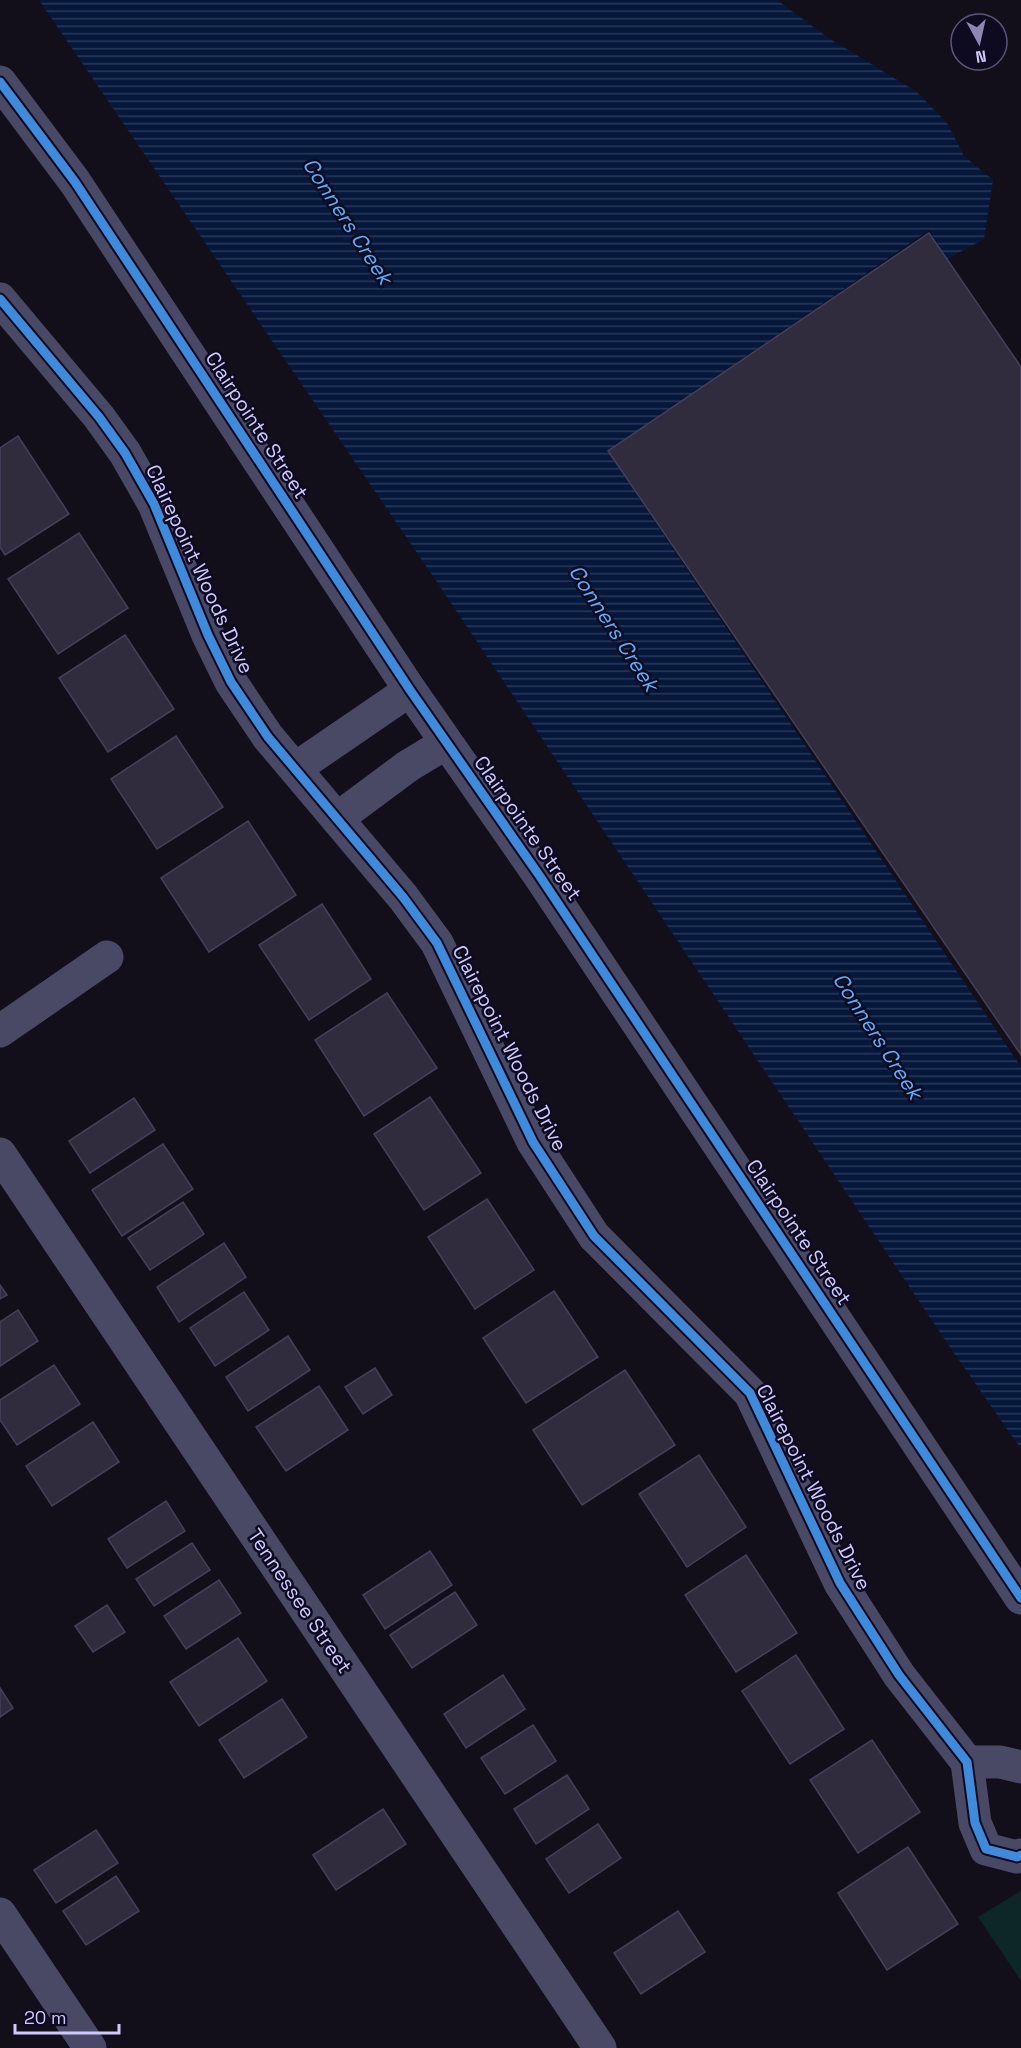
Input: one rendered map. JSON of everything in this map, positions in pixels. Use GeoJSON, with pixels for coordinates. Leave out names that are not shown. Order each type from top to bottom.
{"type":"FeatureCollection","features":[{"type":"Feature","properties":{"kind":"street","name":"Clairpointe Street"},"geometry":{"type":"LineString","coordinates":[[0,82],[75,182],[410,690],[566,914],[1021,1598]]}},
{"type":"Feature","properties":{"kind":"street","name":"Clairepoint Woods Drive"},"geometry":{"type":"LineString","coordinates":[[0,299],[99,417],[125,453],[154,504],[208,635],[231,682],[268,737],[403,897],[437,943],[533,1142],[594,1236],[750,1393],[840,1583],[899,1675],[967,1762]]}},
{"type":"Feature","properties":{"kind":"street"},"geometry":{"type":"LineString","coordinates":[[296,768],[410,690]]}},
{"type":"Feature","properties":{"kind":"street"},"geometry":{"type":"LineString","coordinates":[[338,818],[408,766],[447,743]]}},
{"type":"Feature","properties":{"kind":"street"},"geometry":{"type":"LineString","coordinates":[[0,1031],[107,957]]}},
{"type":"Feature","properties":{"kind":"street","name":"Tennessee Street"},"geometry":{"type":"LineString","coordinates":[[0,1154],[600,2048]]}},
{"type":"Feature","properties":{"kind":"street"},"geometry":{"type":"LineString","coordinates":[[1021,1767],[1000,1762],[967,1762],[975,1823],[986,1849],[1017,1857],[1021,1855]]}},
{"type":"Feature","properties":{"kind":"street"},"geometry":{"type":"LineString","coordinates":[[0,1914],[90,2048]]}},
{"type":"Feature","properties":{"kind":"green space"},"geometry":{"type":"Polygon","coordinates":[[[1021,1891],[1021,1981],[978,1917],[1021,1891]]]}},
{"type":"Feature","properties":{"kind":"water","name":"Conners Creek"},"geometry":{"type":"Polygon","coordinates":[[[39,0],[777,0],[827,37],[917,92],[947,123],[964,156],[993,180],[984,239],[947,259],[929,230],[608,452],[1021,1067],[1021,1449],[945,1340],[437,582],[39,0]]]}},
{"type":"Feature","properties":{"kind":"building"},"geometry":{"type":"Polygon","coordinates":[[[929,233],[1021,367],[1021,1055],[608,451],[929,233]]]}},
{"type":"Feature","properties":{"kind":"building"},"geometry":{"type":"Polygon","coordinates":[[[18,436],[69,514],[5,555],[0,547],[0,448],[18,436]]]}},
{"type":"Feature","properties":{"kind":"building"},"geometry":{"type":"Polygon","coordinates":[[[79,533],[128,608],[58,654],[8,579],[79,533]]]}},
{"type":"Feature","properties":{"kind":"building"},"geometry":{"type":"Polygon","coordinates":[[[125,635],[174,709],[108,752],[59,678],[125,635]]]}},
{"type":"Feature","properties":{"kind":"building"},"geometry":{"type":"Polygon","coordinates":[[[176,736],[223,807],[157,849],[111,779],[176,736]]]}},
{"type":"Feature","properties":{"kind":"building"},"geometry":{"type":"Polygon","coordinates":[[[248,821],[296,895],[209,952],[161,878],[248,821]]]}},
{"type":"Feature","properties":{"kind":"building"},"geometry":{"type":"Polygon","coordinates":[[[322,904],[371,979],[309,1020],[259,945],[322,904]]]}},
{"type":"Feature","properties":{"kind":"building"},"geometry":{"type":"Polygon","coordinates":[[[387,993],[437,1068],[364,1116],[315,1040],[387,993]]]}},
{"type":"Feature","properties":{"kind":"building"},"geometry":{"type":"Polygon","coordinates":[[[430,1097],[481,1173],[424,1210],[374,1134],[430,1097]]]}},
{"type":"Feature","properties":{"kind":"building"},"geometry":{"type":"Polygon","coordinates":[[[134,1098],[155,1130],[90,1173],[69,1141],[134,1098]]]}},
{"type":"Feature","properties":{"kind":"building"},"geometry":{"type":"Polygon","coordinates":[[[163,1144],[193,1189],[122,1236],[92,1190],[163,1144]]]}},
{"type":"Feature","properties":{"kind":"building"},"geometry":{"type":"Polygon","coordinates":[[[487,1199],[534,1270],[475,1309],[428,1237],[487,1199]]]}},
{"type":"Feature","properties":{"kind":"building"},"geometry":{"type":"Polygon","coordinates":[[[183,1202],[204,1234],[150,1270],[128,1238],[183,1202]]]}},
{"type":"Feature","properties":{"kind":"building"},"geometry":{"type":"Polygon","coordinates":[[[224,1243],[246,1277],[179,1322],[157,1287],[224,1243]]]}},
{"type":"Feature","properties":{"kind":"building"},"geometry":{"type":"Polygon","coordinates":[[[0,1285],[7,1295],[0,1299],[0,1285]]]}},
{"type":"Feature","properties":{"kind":"building"},"geometry":{"type":"Polygon","coordinates":[[[554,1291],[598,1357],[526,1403],[483,1338],[554,1291]]]}},
{"type":"Feature","properties":{"kind":"building"},"geometry":{"type":"Polygon","coordinates":[[[244,1292],[269,1330],[215,1366],[190,1328],[244,1292]]]}},
{"type":"Feature","properties":{"kind":"building"},"geometry":{"type":"Polygon","coordinates":[[[18,1310],[38,1341],[0,1366],[0,1322],[18,1310]]]}},
{"type":"Feature","properties":{"kind":"building"},"geometry":{"type":"Polygon","coordinates":[[[288,1336],[310,1370],[248,1411],[226,1377],[288,1336]]]}},
{"type":"Feature","properties":{"kind":"building"},"geometry":{"type":"Polygon","coordinates":[[[54,1365],[80,1404],[17,1445],[0,1420],[0,1400],[54,1365]]]}},
{"type":"Feature","properties":{"kind":"building"},"geometry":{"type":"Polygon","coordinates":[[[375,1368],[392,1395],[363,1414],[345,1387],[375,1368]]]}},
{"type":"Feature","properties":{"kind":"building"},"geometry":{"type":"Polygon","coordinates":[[[625,1370],[675,1445],[582,1505],[533,1430],[625,1370]]]}},
{"type":"Feature","properties":{"kind":"building"},"geometry":{"type":"Polygon","coordinates":[[[319,1386],[348,1430],[286,1471],[256,1427],[319,1386]]]}},
{"type":"Feature","properties":{"kind":"building"},"geometry":{"type":"Polygon","coordinates":[[[93,1422],[119,1462],[52,1506],[26,1466],[93,1422]]]}},
{"type":"Feature","properties":{"kind":"building"},"geometry":{"type":"Polygon","coordinates":[[[699,1455],[746,1527],[687,1567],[639,1494],[699,1455]]]}},
{"type":"Feature","properties":{"kind":"building"},"geometry":{"type":"Polygon","coordinates":[[[166,1501],[185,1531],[127,1568],[108,1539],[166,1501]]]}},
{"type":"Feature","properties":{"kind":"building"},"geometry":{"type":"Polygon","coordinates":[[[192,1543],[210,1570],[154,1606],[136,1579],[192,1543]]]}},
{"type":"Feature","properties":{"kind":"building"},"geometry":{"type":"Polygon","coordinates":[[[430,1551],[452,1585],[385,1629],[363,1595],[430,1551]]]}},
{"type":"Feature","properties":{"kind":"building"},"geometry":{"type":"Polygon","coordinates":[[[746,1555],[797,1633],[736,1672],[685,1595],[746,1555]]]}},
{"type":"Feature","properties":{"kind":"building"},"geometry":{"type":"Polygon","coordinates":[[[219,1580],[241,1613],[186,1649],[164,1616],[219,1580]]]}},
{"type":"Feature","properties":{"kind":"building"},"geometry":{"type":"Polygon","coordinates":[[[455,1592],[477,1625],[412,1668],[390,1635],[455,1592]]]}},
{"type":"Feature","properties":{"kind":"building"},"geometry":{"type":"Polygon","coordinates":[[[107,1605],[125,1632],[93,1652],[75,1626],[107,1605]]]}},
{"type":"Feature","properties":{"kind":"building"},"geometry":{"type":"Polygon","coordinates":[[[238,1638],[267,1681],[199,1726],[170,1682],[238,1638]]]}},
{"type":"Feature","properties":{"kind":"building"},"geometry":{"type":"Polygon","coordinates":[[[796,1655],[844,1729],[790,1764],[742,1691],[796,1655]]]}},
{"type":"Feature","properties":{"kind":"building"},"geometry":{"type":"Polygon","coordinates":[[[503,1675],[525,1709],[466,1748],[444,1714],[503,1675]]]}},
{"type":"Feature","properties":{"kind":"building"},"geometry":{"type":"Polygon","coordinates":[[[0,1688],[13,1708],[0,1717],[0,1688]]]}},
{"type":"Feature","properties":{"kind":"building"},"geometry":{"type":"Polygon","coordinates":[[[282,1699],[307,1737],[244,1778],[219,1740],[282,1699]]]}},
{"type":"Feature","properties":{"kind":"building"},"geometry":{"type":"Polygon","coordinates":[[[533,1725],[556,1761],[505,1794],[481,1758],[533,1725]]]}},
{"type":"Feature","properties":{"kind":"building"},"geometry":{"type":"Polygon","coordinates":[[[872,1740],[920,1812],[858,1853],[810,1780],[872,1740]]]}},
{"type":"Feature","properties":{"kind":"building"},"geometry":{"type":"Polygon","coordinates":[[[567,1775],[589,1809],[536,1844],[514,1809],[567,1775]]]}},
{"type":"Feature","properties":{"kind":"building"},"geometry":{"type":"Polygon","coordinates":[[[383,1809],[406,1844],[336,1890],[313,1855],[383,1809]]]}},
{"type":"Feature","properties":{"kind":"building"},"geometry":{"type":"Polygon","coordinates":[[[598,1824],[621,1858],[569,1893],[546,1859],[598,1824]]]}},
{"type":"Feature","properties":{"kind":"building"},"geometry":{"type":"Polygon","coordinates":[[[96,1830],[118,1863],[56,1903],[34,1870],[96,1830]]]}},
{"type":"Feature","properties":{"kind":"building"},"geometry":{"type":"Polygon","coordinates":[[[908,1847],[958,1924],[887,1970],[838,1893],[908,1847]]]}},
{"type":"Feature","properties":{"kind":"building"},"geometry":{"type":"Polygon","coordinates":[[[116,1876],[139,1911],[86,1945],[63,1911],[116,1876]]]}},
{"type":"Feature","properties":{"kind":"building"},"geometry":{"type":"Polygon","coordinates":[[[678,1911],[705,1952],[641,1994],[614,1953],[678,1911]]]}},
{"type":"Feature","properties":{"kind":"cycle path"},"geometry":{"type":"LineString","coordinates":[[0,82],[75,182],[410,690],[539,875],[1021,1598]]}},
{"type":"Feature","properties":{"kind":"cycle path"},"geometry":{"type":"LineString","coordinates":[[0,299],[99,417],[125,453],[154,504],[208,635],[231,682],[268,737],[403,897],[437,943],[533,1142],[594,1236],[750,1393],[840,1583],[899,1675],[967,1762],[975,1823],[986,1849],[1017,1857],[1021,1855]]}}]}
